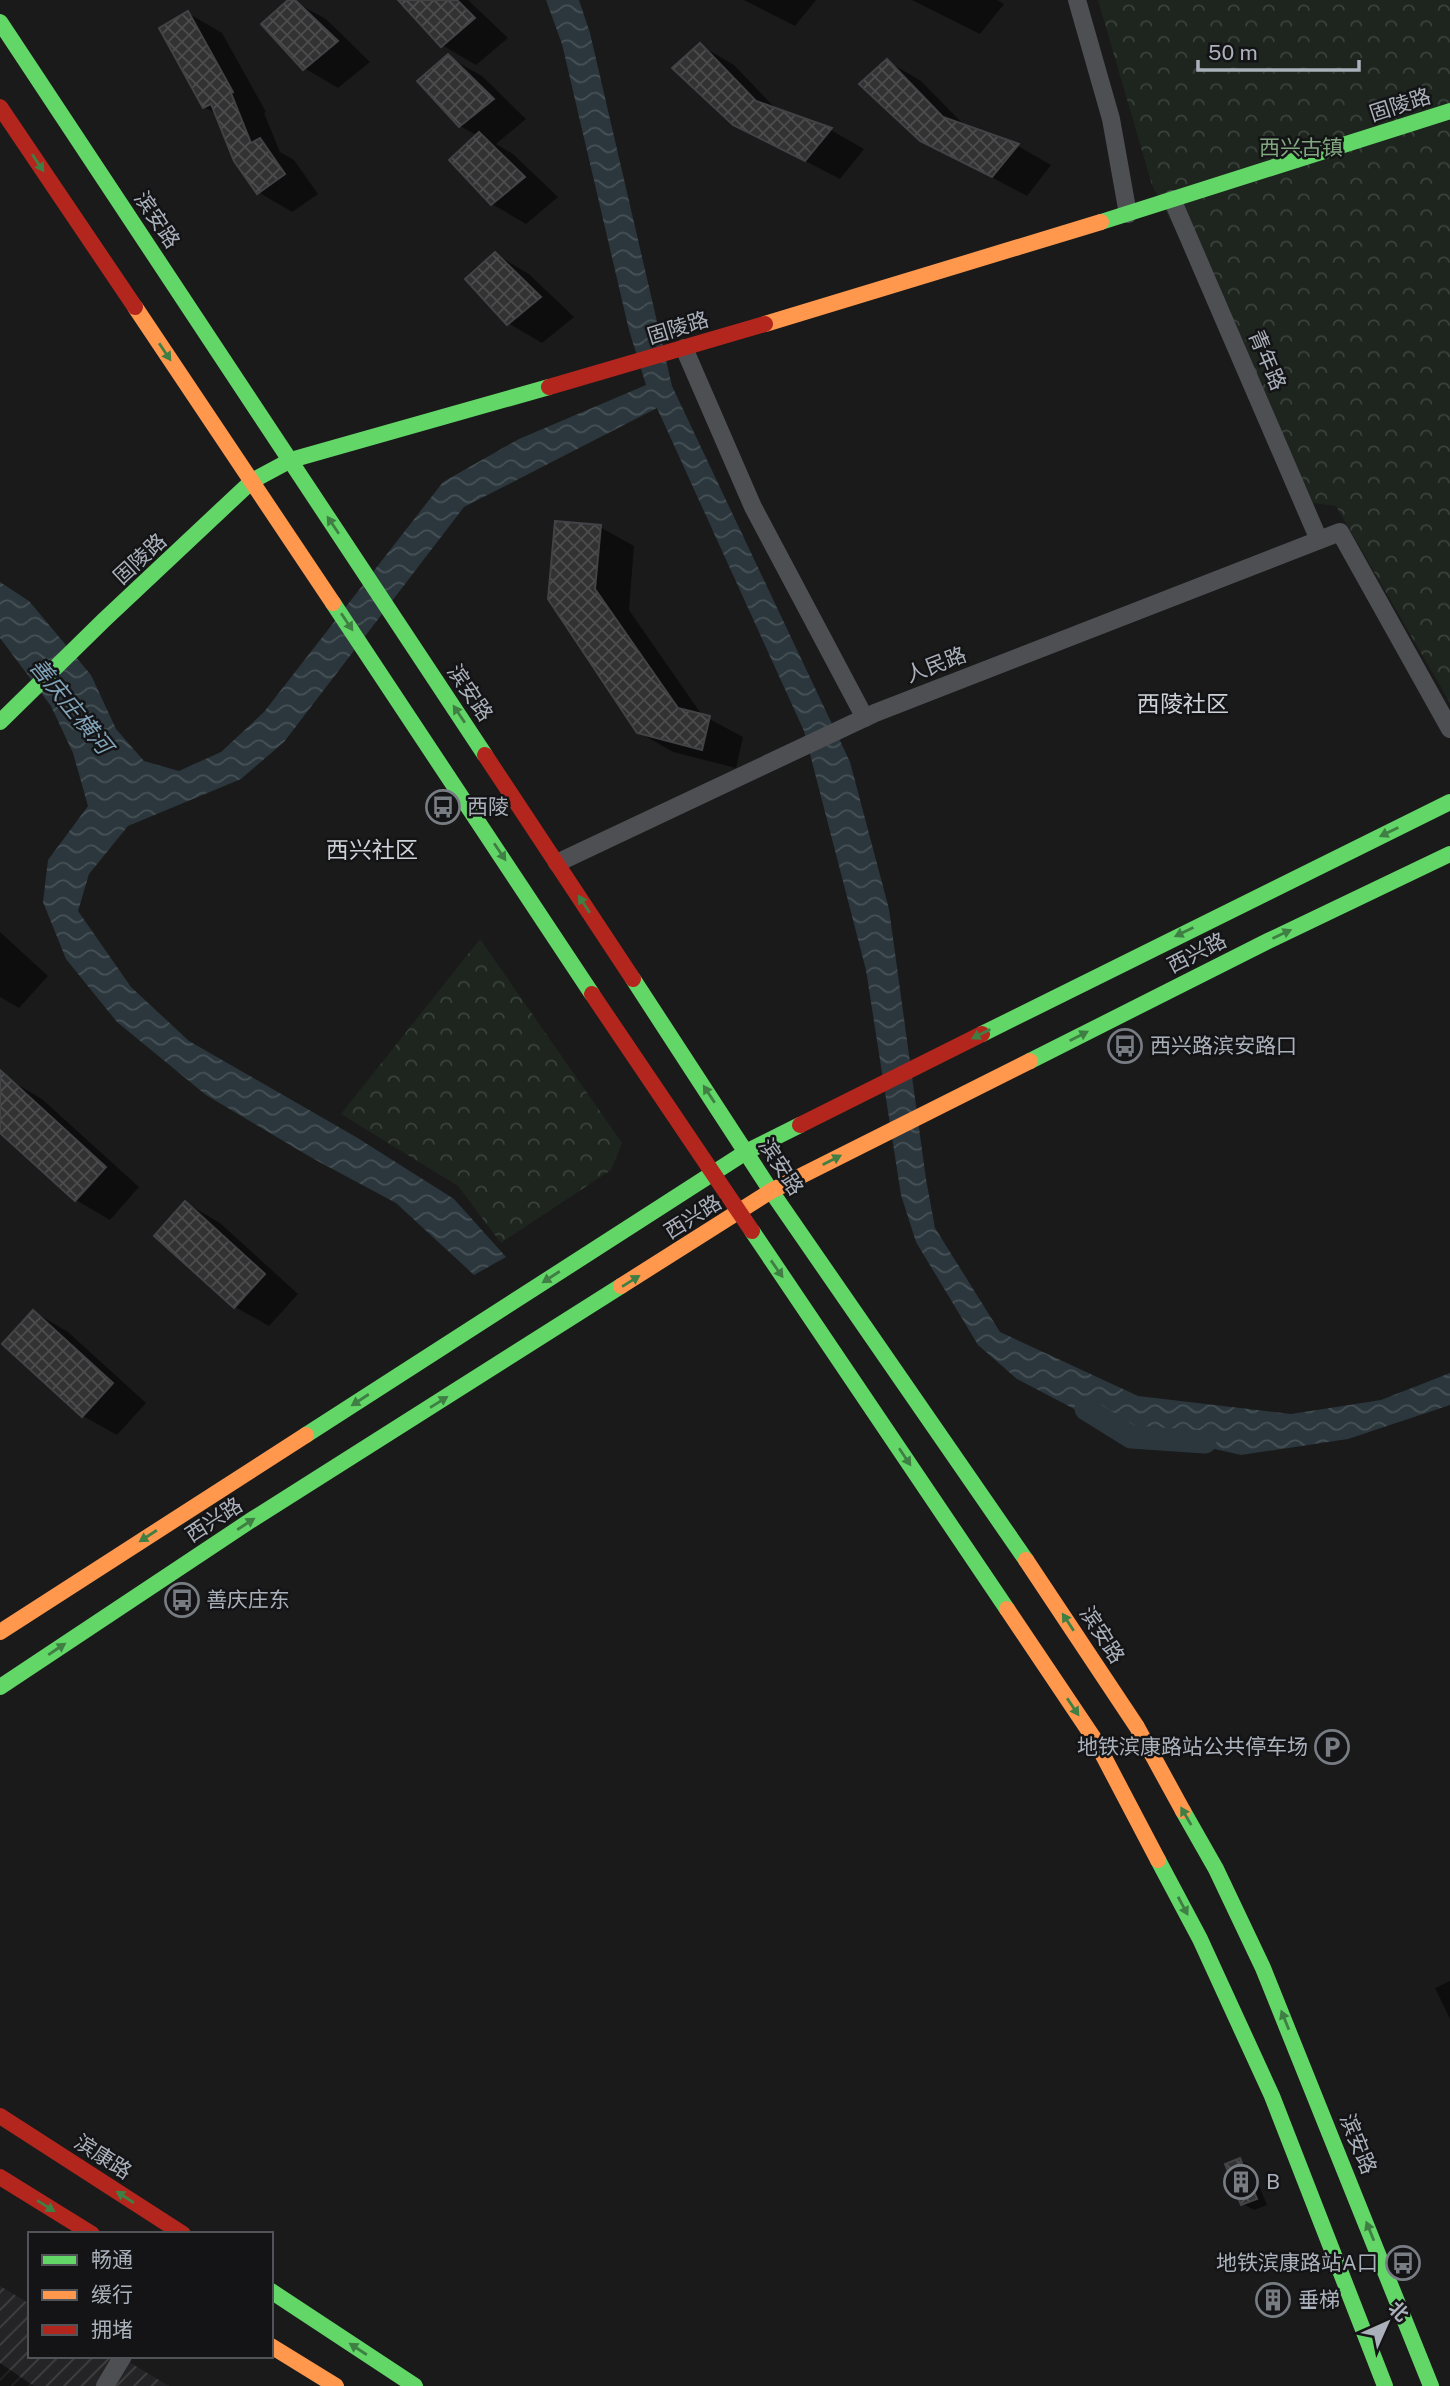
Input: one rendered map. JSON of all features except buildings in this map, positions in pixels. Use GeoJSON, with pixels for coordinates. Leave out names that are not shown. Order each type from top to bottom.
{"type":"FeatureCollection","features":[{"type":"Feature","properties":{"kind":"main road","name":"滨安路"},"geometry":{"type":"LineString","coordinates":[[0,22],[771,1191],[1050,1595],[1137,1727],[1216,1869],[1264,1968],[1431,2386]]}},
{"type":"Feature","properties":{"kind":"main road"},"geometry":{"type":"LineString","coordinates":[[0,107],[712,1174],[1095,1740],[1200,1938],[1266,2084],[1385,2386]]}},
{"type":"Feature","properties":{"kind":"main road","name":"固陵路"},"geometry":{"type":"LineString","coordinates":[[0,722],[252,481],[291,460],[684,348],[1128,214],[1450,111]]}},
{"type":"Feature","properties":{"kind":"main road","name":"西兴路"},"geometry":{"type":"LineString","coordinates":[[0,1632],[746,1152],[1450,802]]}},
{"type":"Feature","properties":{"kind":"main road","name":"西兴路"},"geometry":{"type":"LineString","coordinates":[[0,1687],[253,1519],[771,1191],[1268,941],[1450,854]]}},
{"type":"Feature","properties":{"kind":"main road","name":"滨康路"},"geometry":{"type":"LineString","coordinates":[[0,2116],[180,2232]]}},
{"type":"Feature","properties":{"kind":"main road"},"geometry":{"type":"LineString","coordinates":[[0,2177],[89,2232]]}},
{"type":"Feature","properties":{"kind":"main road"},"geometry":{"type":"LineString","coordinates":[[273,2292],[415,2386]]}},
{"type":"Feature","properties":{"kind":"main road"},"geometry":{"type":"LineString","coordinates":[[273,2347],[336,2386]]}},
{"type":"Feature","properties":{"kind":"street"},"geometry":{"type":"LineString","coordinates":[[1077,0],[1111,119],[1128,214]]}},
{"type":"Feature","properties":{"kind":"street","name":"青年路"},"geometry":{"type":"LineString","coordinates":[[1172,199],[1319,540]]}},
{"type":"Feature","properties":{"kind":"street"},"geometry":{"type":"LineString","coordinates":[[684,348],[753,507],[865,718]]}},
{"type":"Feature","properties":{"kind":"street","name":"人民路"},"geometry":{"type":"LineString","coordinates":[[557,863],[865,718],[1340,532],[1450,729]]}},
{"type":"Feature","properties":{"kind":"street"},"geometry":{"type":"LineString","coordinates":[[105,2386],[122,2358]]}},
{"type":"Feature","properties":{"kind":"shaded area"},"geometry":{"type":"Polygon","coordinates":[[[0,2286],[28,2303],[28,2358],[122,2358],[169,2386],[0,2386],[0,2286]]]}},
{"type":"Feature","properties":{"kind":"green space","name":"西兴古镇"},"geometry":{"type":"Polygon","coordinates":[[[1098,0],[1450,0],[1450,703],[1336,506],[1313,503],[1260,392],[1152,185],[1098,0]]]}},
{"type":"Feature","properties":{"kind":"green space"},"geometry":{"type":"Polygon","coordinates":[[[480,939],[622,1143],[611,1170],[501,1243],[458,1186],[341,1114],[480,939]]]}},
{"type":"Feature","properties":{"kind":"water","name":"善庆庄横河"},"geometry":{"type":"Polygon","coordinates":[[[546,0],[579,0],[590,33],[672,386],[850,762],[889,909],[935,1228],[1000,1332],[1138,1396],[1291,1414],[1381,1400],[1450,1373],[1450,1405],[1348,1439],[1241,1455],[1101,1423],[1017,1379],[978,1345],[916,1242],[901,1195],[866,970],[804,731],[657,408],[464,507],[284,742],[241,779],[128,826],[89,874],[78,911],[131,987],[189,1041],[356,1137],[454,1199],[506,1257],[474,1275],[396,1203],[312,1158],[206,1095],[117,1022],[66,959],[43,902],[48,860],[88,806],[73,753],[51,706],[0,638],[0,582],[29,601],[91,675],[116,729],[144,761],[179,771],[221,752],[264,712],[443,482],[519,439],[646,385],[629,330],[562,44],[546,0]]]}},
{"type":"Feature","properties":{"kind":"waterway"},"geometry":{"type":"LineString","coordinates":[[1086,1409],[1131,1437],[1205,1442]]}},
{"type":"Feature","properties":{"kind":"traffic: fast"},"geometry":{"type":"LineString","coordinates":[[0,22],[485,755]]}},
{"type":"Feature","properties":{"kind":"traffic: fast"},"geometry":{"type":"LineString","coordinates":[[1101,222],[1450,111]]}},
{"type":"Feature","properties":{"kind":"traffic: fast"},"geometry":{"type":"LineString","coordinates":[[0,722],[252,481],[291,460],[549,387]]}},
{"type":"Feature","properties":{"kind":"traffic: fast"},"geometry":{"type":"LineString","coordinates":[[333,603],[592,994]]}},
{"type":"Feature","properties":{"kind":"traffic: fast"},"geometry":{"type":"LineString","coordinates":[[982,1034],[1450,802]]}},
{"type":"Feature","properties":{"kind":"traffic: fast"},"geometry":{"type":"LineString","coordinates":[[1030,1061],[1268,941],[1450,854]]}},
{"type":"Feature","properties":{"kind":"traffic: fast"},"geometry":{"type":"LineString","coordinates":[[633,979],[771,1191],[1026,1560]]}},
{"type":"Feature","properties":{"kind":"traffic: fast"},"geometry":{"type":"LineString","coordinates":[[306,1435],[746,1152],[800,1125]]}},
{"type":"Feature","properties":{"kind":"traffic: fast"},"geometry":{"type":"LineString","coordinates":[[752,1231],[1007,1609]]}},
{"type":"Feature","properties":{"kind":"traffic: fast"},"geometry":{"type":"LineString","coordinates":[[0,1687],[253,1519],[621,1286]]}},
{"type":"Feature","properties":{"kind":"traffic: fast"},"geometry":{"type":"LineString","coordinates":[[1183,1811],[1216,1869],[1263,1968],[1431,2386]]}},
{"type":"Feature","properties":{"kind":"traffic: fast"},"geometry":{"type":"LineString","coordinates":[[1158,1860],[1200,1939],[1272,2096],[1385,2386]]}},
{"type":"Feature","properties":{"kind":"traffic: fast"},"geometry":{"type":"LineString","coordinates":[[273,2292],[415,2386]]}},
{"type":"Feature","properties":{"kind":"traffic: slow"},"geometry":{"type":"LineString","coordinates":[[765,324],[1101,222]]}},
{"type":"Feature","properties":{"kind":"traffic: slow"},"geometry":{"type":"LineString","coordinates":[[135,307],[333,603]]}},
{"type":"Feature","properties":{"kind":"traffic: slow"},"geometry":{"type":"LineString","coordinates":[[621,1286],[771,1191],[1030,1061]]}},
{"type":"Feature","properties":{"kind":"traffic: slow"},"geometry":{"type":"LineString","coordinates":[[0,1632],[306,1435]]}},
{"type":"Feature","properties":{"kind":"traffic: slow"},"geometry":{"type":"LineString","coordinates":[[1026,1560],[1137,1727],[1183,1811]]}},
{"type":"Feature","properties":{"kind":"traffic: slow"},"geometry":{"type":"LineString","coordinates":[[1007,1609],[1095,1740],[1158,1860]]}},
{"type":"Feature","properties":{"kind":"traffic: slow"},"geometry":{"type":"LineString","coordinates":[[273,2347],[336,2386]]}},
{"type":"Feature","properties":{"kind":"traffic: jam"},"geometry":{"type":"LineString","coordinates":[[0,107],[135,307]]}},
{"type":"Feature","properties":{"kind":"traffic: jam"},"geometry":{"type":"LineString","coordinates":[[549,387],[765,324]]}},
{"type":"Feature","properties":{"kind":"traffic: jam"},"geometry":{"type":"LineString","coordinates":[[485,755],[633,979]]}},
{"type":"Feature","properties":{"kind":"traffic: jam"},"geometry":{"type":"LineString","coordinates":[[592,994],[752,1231]]}},
{"type":"Feature","properties":{"kind":"traffic: jam"},"geometry":{"type":"LineString","coordinates":[[800,1125],[982,1034]]}},
{"type":"Feature","properties":{"kind":"traffic: jam"},"geometry":{"type":"LineString","coordinates":[[0,2116],[180,2232]]}},
{"type":"Feature","properties":{"kind":"traffic: jam"},"geometry":{"type":"LineString","coordinates":[[0,2177],[89,2232]]}},
{"type":"Feature","properties":{"kind":"place","name":"西陵"},"geometry":{"type":"Point","coordinates":[443,807]}},
{"type":"Feature","properties":{"kind":"place","name":"西兴路滨安路口"},"geometry":{"type":"Point","coordinates":[1125,1046]}},
{"type":"Feature","properties":{"kind":"place","name":"善庆庄东"},"geometry":{"type":"Point","coordinates":[182,1600]}},
{"type":"Feature","properties":{"kind":"place","name":"地铁滨康路站公共停车场"},"geometry":{"type":"Point","coordinates":[1332,1747]}},
{"type":"Feature","properties":{"kind":"place","name":"B"},"geometry":{"type":"Point","coordinates":[1241,2182]}},
{"type":"Feature","properties":{"kind":"place","name":"地铁滨康路站A口"},"geometry":{"type":"Point","coordinates":[1403,2263]}},
{"type":"Feature","properties":{"kind":"place","name":"垂梯"},"geometry":{"type":"Point","coordinates":[1273,2300]}},
{"type":"Feature","properties":{"kind":"district","name":"西陵社区"},"geometry":{"type":"Point","coordinates":[1183,704]}},
{"type":"Feature","properties":{"kind":"district","name":"西兴社区"},"geometry":{"type":"Point","coordinates":[372,850]}}]}
